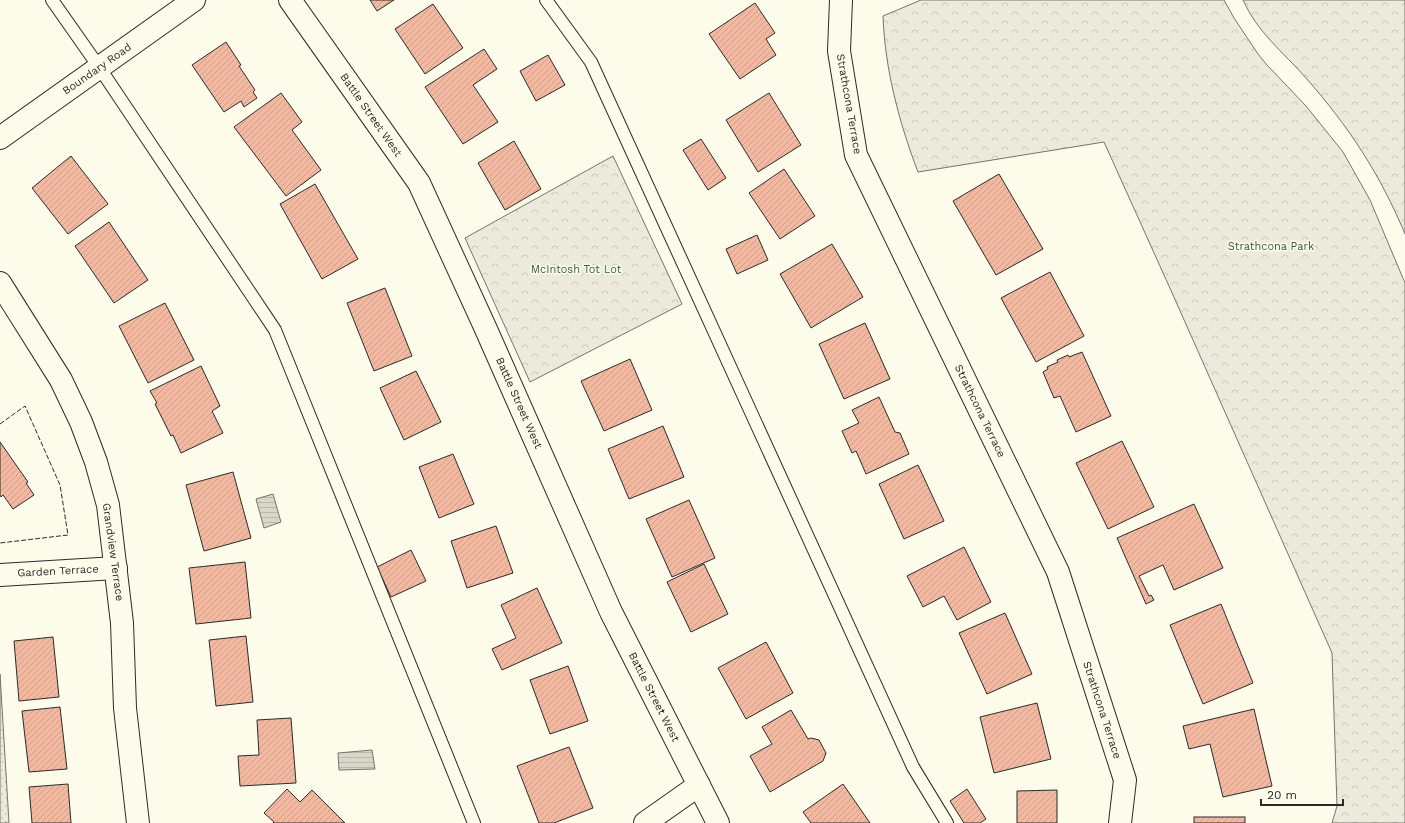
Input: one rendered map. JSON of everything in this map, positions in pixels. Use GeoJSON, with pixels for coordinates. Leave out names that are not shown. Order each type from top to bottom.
{"type":"FeatureCollection","features":[{"type":"Feature","properties":{"kind":"street","name":"Boundary Road"},"geometry":{"type":"LineString","coordinates":[[0,138],[194,0]]}},
{"type":"Feature","properties":{"kind":"street","name":"Battle Street West"},"geometry":{"type":"LineString","coordinates":[[290,0],[418,183],[485,327],[611,612],[718,823]]}},
{"type":"Feature","properties":{"kind":"street","name":"Strathcona Terrace"},"geometry":{"type":"LineString","coordinates":[[841,0],[839,51],[856,155],[1058,572],[1125,780],[1120,823]]}},
{"type":"Feature","properties":{"kind":"street","name":"Grandview Terrace"},"geometry":{"type":"LineString","coordinates":[[0,283],[61,380],[81,422],[96,462],[108,505],[122,623],[126,708],[138,823]]}},
{"type":"Feature","properties":{"kind":"street","name":"Garden Terrace"},"geometry":{"type":"LineString","coordinates":[[0,575],[116,568]]}},
{"type":"Feature","properties":{"kind":"street"},"geometry":{"type":"LineString","coordinates":[[645,823],[699,785]]}},
{"type":"Feature","properties":{"kind":"lane"},"geometry":{"type":"LineString","coordinates":[[52,0],[99,67],[275,330],[474,823]]}},
{"type":"Feature","properties":{"kind":"lane"},"geometry":{"type":"LineString","coordinates":[[546,0],[591,62],[913,767],[947,823]]}},
{"type":"Feature","properties":{"kind":"green space","name":"Strathcona Park"},"geometry":{"type":"Polygon","coordinates":[[[921,0],[1224,0],[1258,54],[1306,106],[1343,152],[1370,200],[1405,283],[1405,823],[1332,823],[1337,806],[1332,653],[1104,142],[918,172],[894,96],[884,36],[883,16],[921,0]]]}},
{"type":"Feature","properties":{"kind":"green space"},"geometry":{"type":"Polygon","coordinates":[[[1243,0],[1405,0],[1405,234],[1385,191],[1350,133],[1322,96],[1263,32],[1249,12],[1243,0]]]}},
{"type":"Feature","properties":{"kind":"green space","name":"McIntosh Tot Lot"},"geometry":{"type":"Polygon","coordinates":[[[613,156],[682,304],[530,382],[465,238],[613,156]]]}},
{"type":"Feature","properties":{"kind":"green space"},"geometry":{"type":"Polygon","coordinates":[[[0,674],[9,823],[0,823],[0,674]]]}},
{"type":"Feature","properties":{"kind":"shaded area"},"geometry":{"type":"Polygon","coordinates":[[[273,494],[281,522],[264,528],[256,499],[273,494]]]}},
{"type":"Feature","properties":{"kind":"shaded area"},"geometry":{"type":"Polygon","coordinates":[[[372,750],[375,769],[339,770],[338,753],[372,750]]]}},
{"type":"Feature","properties":{"kind":"building"},"geometry":{"type":"Polygon","coordinates":[[[370,0],[394,0],[377,11],[370,0]]]}},
{"type":"Feature","properties":{"kind":"building"},"geometry":{"type":"Polygon","coordinates":[[[755,3],[775,33],[766,39],[776,55],[740,79],[709,34],[755,3]]]}},
{"type":"Feature","properties":{"kind":"building"},"geometry":{"type":"Polygon","coordinates":[[[433,4],[463,48],[425,74],[395,29],[433,4]]]}},
{"type":"Feature","properties":{"kind":"building"},"geometry":{"type":"Polygon","coordinates":[[[226,42],[241,65],[239,66],[255,90],[253,92],[257,98],[244,107],[241,101],[224,112],[192,65],[226,42]]]}},
{"type":"Feature","properties":{"kind":"building"},"geometry":{"type":"Polygon","coordinates":[[[484,49],[497,69],[473,85],[498,122],[463,144],[425,87],[484,49]]]}},
{"type":"Feature","properties":{"kind":"building"},"geometry":{"type":"Polygon","coordinates":[[[548,55],[565,85],[536,101],[520,71],[548,55]]]}},
{"type":"Feature","properties":{"kind":"building"},"geometry":{"type":"Polygon","coordinates":[[[281,93],[302,122],[292,130],[321,170],[286,196],[234,127],[281,93]]]}},
{"type":"Feature","properties":{"kind":"building"},"geometry":{"type":"Polygon","coordinates":[[[769,93],[801,145],[758,172],[726,120],[769,93]]]}},
{"type":"Feature","properties":{"kind":"building"},"geometry":{"type":"Polygon","coordinates":[[[701,139],[726,178],[708,190],[683,150],[701,139]]]}},
{"type":"Feature","properties":{"kind":"building"},"geometry":{"type":"Polygon","coordinates":[[[514,141],[541,189],[505,210],[478,163],[514,141]]]}},
{"type":"Feature","properties":{"kind":"building"},"geometry":{"type":"Polygon","coordinates":[[[71,156],[108,204],[68,234],[32,188],[71,156]]]}},
{"type":"Feature","properties":{"kind":"building"},"geometry":{"type":"Polygon","coordinates":[[[784,169],[815,216],[780,239],[749,193],[784,169]]]}},
{"type":"Feature","properties":{"kind":"building"},"geometry":{"type":"Polygon","coordinates":[[[999,174],[1043,249],[996,275],[953,201],[999,174]]]}},
{"type":"Feature","properties":{"kind":"building"},"geometry":{"type":"Polygon","coordinates":[[[315,184],[358,259],[322,279],[280,204],[315,184]]]}},
{"type":"Feature","properties":{"kind":"building"},"geometry":{"type":"Polygon","coordinates":[[[109,222],[148,280],[114,303],[75,246],[109,222]]]}},
{"type":"Feature","properties":{"kind":"building"},"geometry":{"type":"Polygon","coordinates":[[[757,235],[768,260],[737,274],[726,249],[757,235]]]}},
{"type":"Feature","properties":{"kind":"building"},"geometry":{"type":"Polygon","coordinates":[[[832,244],[863,297],[811,328],[780,274],[832,244]]]}},
{"type":"Feature","properties":{"kind":"building"},"geometry":{"type":"Polygon","coordinates":[[[1050,272],[1084,336],[1036,362],[1001,298],[1050,272]]]}},
{"type":"Feature","properties":{"kind":"building"},"geometry":{"type":"Polygon","coordinates":[[[385,288],[412,356],[374,371],[347,303],[385,288]]]}},
{"type":"Feature","properties":{"kind":"building"},"geometry":{"type":"Polygon","coordinates":[[[165,303],[194,360],[148,383],[119,326],[165,303]]]}},
{"type":"Feature","properties":{"kind":"building"},"geometry":{"type":"Polygon","coordinates":[[[865,323],[890,379],[844,399],[819,344],[865,323]]]}},
{"type":"Feature","properties":{"kind":"building"},"geometry":{"type":"Polygon","coordinates":[[[1082,352],[1111,416],[1076,432],[1060,396],[1054,398],[1043,372],[1048,369],[1047,367],[1058,362],[1057,360],[1068,355],[1069,357],[1082,352]]]}},
{"type":"Feature","properties":{"kind":"building"},"geometry":{"type":"Polygon","coordinates":[[[630,359],[652,410],[604,431],[581,381],[630,359]]]}},
{"type":"Feature","properties":{"kind":"building"},"geometry":{"type":"Polygon","coordinates":[[[201,366],[220,406],[212,411],[223,433],[181,453],[173,435],[171,436],[155,404],[157,403],[150,391],[201,366]]]}},
{"type":"Feature","properties":{"kind":"building"},"geometry":{"type":"Polygon","coordinates":[[[416,371],[441,422],[404,440],[380,388],[416,371]]]}},
{"type":"Feature","properties":{"kind":"building"},"geometry":{"type":"Polygon","coordinates":[[[879,397],[895,432],[900,433],[909,454],[866,474],[856,451],[852,453],[842,431],[859,423],[852,410],[879,397]]]}},
{"type":"Feature","properties":{"kind":"building"},"geometry":{"type":"Polygon","coordinates":[[[663,426],[684,477],[629,499],[608,449],[663,426]]]}},
{"type":"Feature","properties":{"kind":"building"},"geometry":{"type":"Polygon","coordinates":[[[1122,441],[1154,507],[1108,529],[1076,463],[1122,441]]]}},
{"type":"Feature","properties":{"kind":"building"},"geometry":{"type":"Polygon","coordinates":[[[0,442],[28,482],[26,483],[34,495],[13,509],[3,495],[1,497],[0,495],[0,442]]]}},
{"type":"Feature","properties":{"kind":"building"},"geometry":{"type":"Polygon","coordinates":[[[453,454],[474,504],[439,518],[419,467],[453,454]]]}},
{"type":"Feature","properties":{"kind":"building"},"geometry":{"type":"Polygon","coordinates":[[[918,465],[944,521],[904,539],[879,484],[918,465]]]}},
{"type":"Feature","properties":{"kind":"building"},"geometry":{"type":"Polygon","coordinates":[[[233,472],[251,538],[204,551],[186,485],[233,472]]]}},
{"type":"Feature","properties":{"kind":"building"},"geometry":{"type":"Polygon","coordinates":[[[689,500],[715,558],[672,577],[646,519],[689,500]]]}},
{"type":"Feature","properties":{"kind":"building"},"geometry":{"type":"Polygon","coordinates":[[[1194,504],[1223,568],[1174,590],[1163,565],[1139,576],[1149,596],[1151,595],[1154,600],[1146,604],[1117,538],[1194,504]]]}},
{"type":"Feature","properties":{"kind":"building"},"geometry":{"type":"Polygon","coordinates":[[[496,526],[513,573],[467,588],[451,541],[496,526]]]}},
{"type":"Feature","properties":{"kind":"building"},"geometry":{"type":"Polygon","coordinates":[[[964,547],[991,602],[957,620],[944,596],[923,607],[907,576],[964,547]]]}},
{"type":"Feature","properties":{"kind":"building"},"geometry":{"type":"Polygon","coordinates":[[[411,550],[426,581],[391,597],[377,567],[411,550]]]}},
{"type":"Feature","properties":{"kind":"building"},"geometry":{"type":"Polygon","coordinates":[[[245,562],[251,618],[196,624],[189,568],[245,562]]]}},
{"type":"Feature","properties":{"kind":"building"},"geometry":{"type":"Polygon","coordinates":[[[704,564],[728,614],[691,632],[667,582],[704,564]]]}},
{"type":"Feature","properties":{"kind":"building"},"geometry":{"type":"Polygon","coordinates":[[[537,588],[562,643],[502,670],[492,649],[516,638],[501,605],[537,588]]]}},
{"type":"Feature","properties":{"kind":"building"},"geometry":{"type":"Polygon","coordinates":[[[1221,604],[1253,683],[1203,704],[1170,625],[1221,604]]]}},
{"type":"Feature","properties":{"kind":"building"},"geometry":{"type":"Polygon","coordinates":[[[1005,613],[1032,674],[987,694],[959,633],[1005,613]]]}},
{"type":"Feature","properties":{"kind":"building"},"geometry":{"type":"Polygon","coordinates":[[[246,636],[253,702],[216,706],[209,640],[246,636]]]}},
{"type":"Feature","properties":{"kind":"building"},"geometry":{"type":"Polygon","coordinates":[[[53,637],[59,697],[19,701],[14,641],[53,637]]]}},
{"type":"Feature","properties":{"kind":"building"},"geometry":{"type":"Polygon","coordinates":[[[766,642],[793,693],[746,719],[718,668],[766,642]]]}},
{"type":"Feature","properties":{"kind":"building"},"geometry":{"type":"Polygon","coordinates":[[[568,666],[588,721],[550,734],[530,680],[568,666]]]}},
{"type":"Feature","properties":{"kind":"building"},"geometry":{"type":"Polygon","coordinates":[[[1037,703],[1051,759],[994,773],[980,717],[1037,703]]]}},
{"type":"Feature","properties":{"kind":"building"},"geometry":{"type":"Polygon","coordinates":[[[60,707],[67,769],[29,772],[22,711],[60,707]]]}},
{"type":"Feature","properties":{"kind":"building"},"geometry":{"type":"Polygon","coordinates":[[[1254,709],[1272,786],[1223,797],[1210,744],[1189,749],[1183,726],[1254,709]]]}},
{"type":"Feature","properties":{"kind":"building"},"geometry":{"type":"Polygon","coordinates":[[[791,710],[808,739],[811,738],[819,740],[826,753],[823,761],[770,792],[750,756],[772,744],[762,727],[791,710]]]}},
{"type":"Feature","properties":{"kind":"building"},"geometry":{"type":"Polygon","coordinates":[[[291,718],[296,783],[240,786],[238,756],[259,755],[257,720],[291,718]]]}},
{"type":"Feature","properties":{"kind":"building"},"geometry":{"type":"Polygon","coordinates":[[[569,747],[593,808],[554,823],[539,823],[517,766],[569,747]]]}},
{"type":"Feature","properties":{"kind":"building"},"geometry":{"type":"Polygon","coordinates":[[[68,784],[71,823],[32,823],[29,787],[68,784]]]}},
{"type":"Feature","properties":{"kind":"building"},"geometry":{"type":"Polygon","coordinates":[[[843,784],[870,823],[811,823],[803,812],[843,784]]]}},
{"type":"Feature","properties":{"kind":"building"},"geometry":{"type":"Polygon","coordinates":[[[287,789],[300,802],[312,790],[345,823],[273,823],[274,822],[264,813],[287,789]]]}},
{"type":"Feature","properties":{"kind":"building"},"geometry":{"type":"Polygon","coordinates":[[[967,789],[986,819],[980,823],[964,823],[950,801],[967,789]]]}},
{"type":"Feature","properties":{"kind":"building"},"geometry":{"type":"Polygon","coordinates":[[[1057,790],[1057,823],[1017,823],[1017,791],[1057,790]]]}},
{"type":"Feature","properties":{"kind":"building"},"geometry":{"type":"Polygon","coordinates":[[[1194,817],[1245,817],[1245,823],[1194,823],[1194,817]]]}},
{"type":"Feature","properties":{"kind":"fence"},"geometry":{"type":"LineString","coordinates":[[0,424],[25,406],[60,485],[68,535],[0,543]]}}]}
